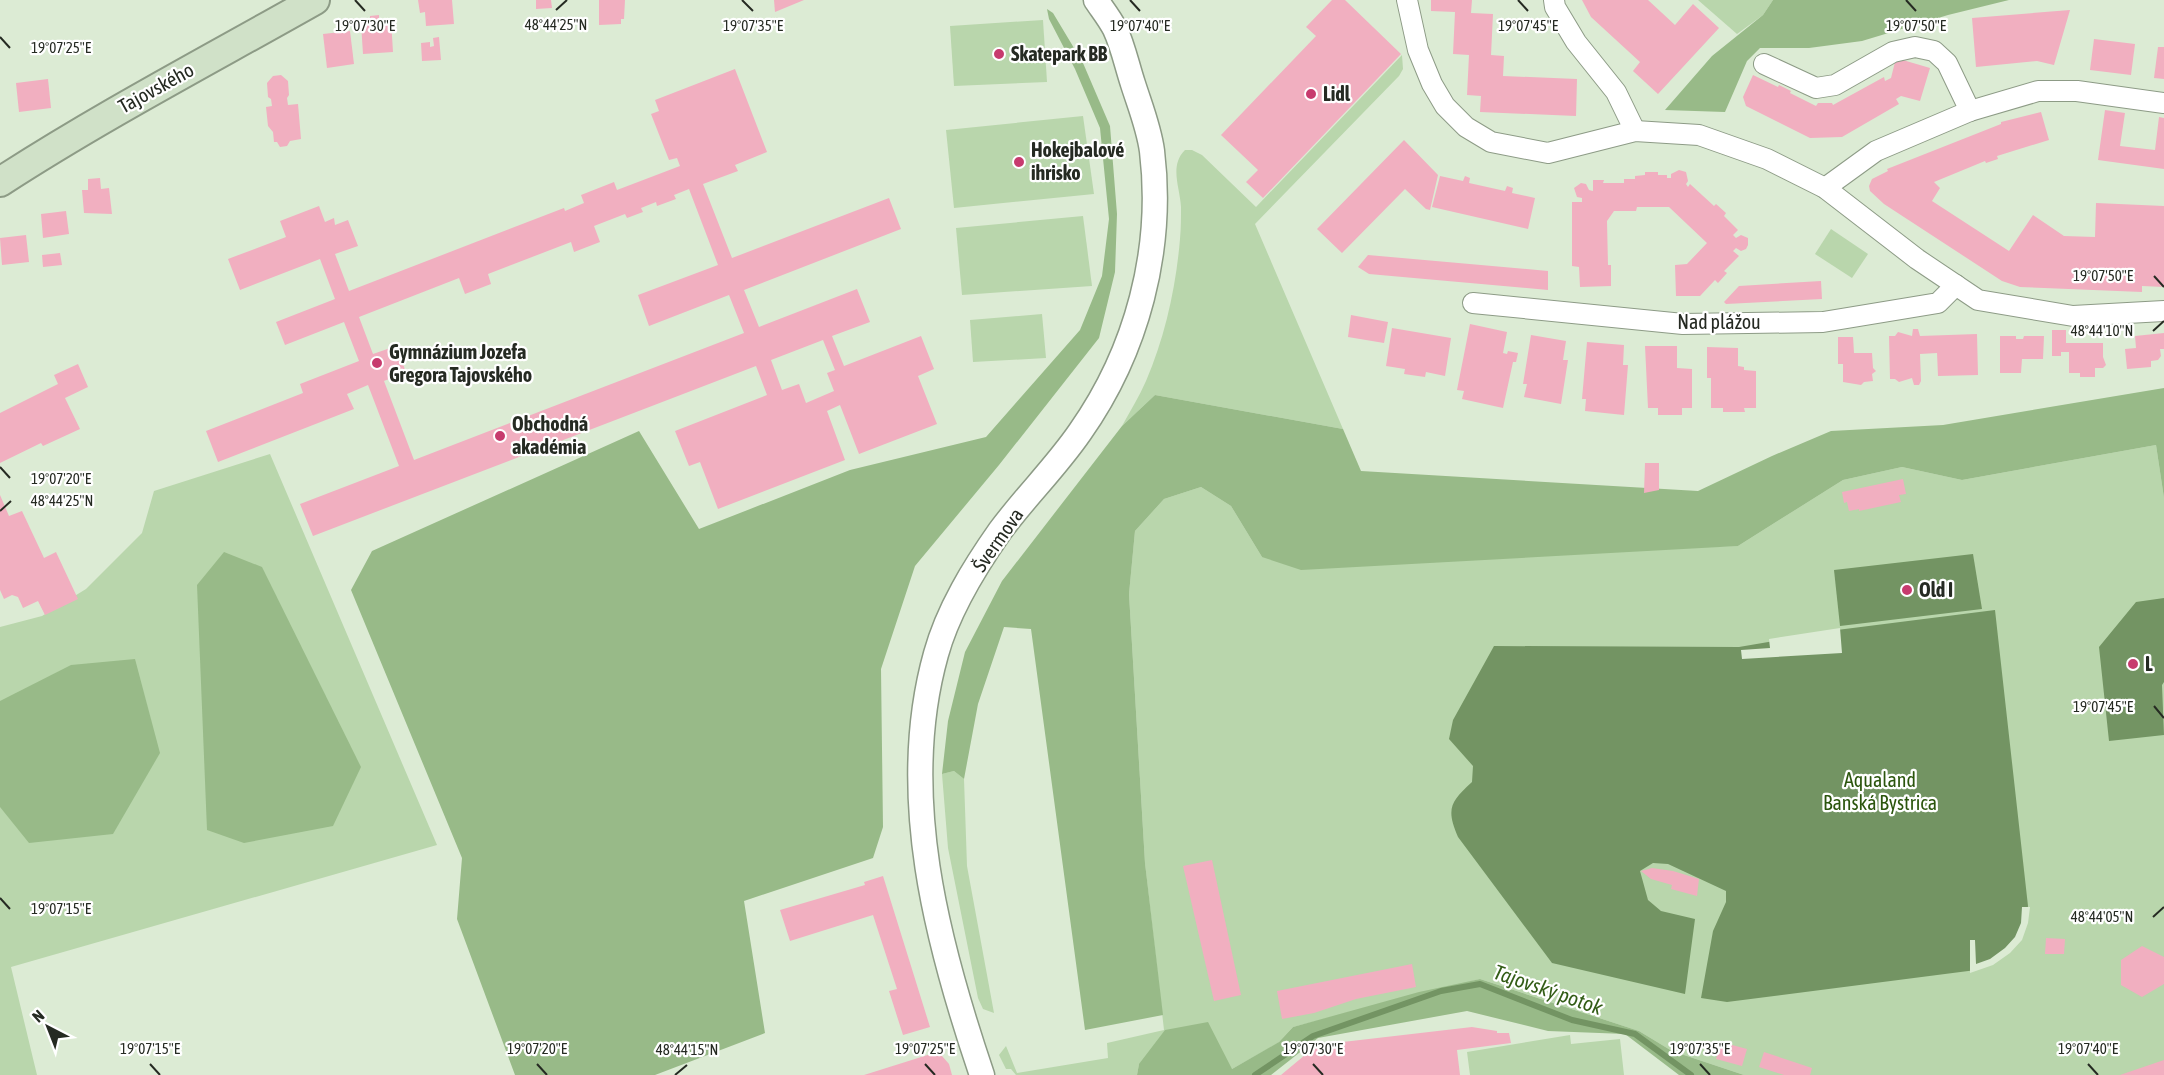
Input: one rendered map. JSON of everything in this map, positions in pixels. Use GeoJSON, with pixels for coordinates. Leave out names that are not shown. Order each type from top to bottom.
{"type":"FeatureCollection","features":[{"type":"Feature","properties":{"kind":"main road","name":"Tajovského"},"geometry":{"type":"LineString","coordinates":[[0,182],[127,104],[315,0]]}},
{"type":"Feature","properties":{"kind":"street","name":"Švermova"},"geometry":{"type":"LineString","coordinates":[[982,1075],[957,1001],[933,900],[924,834],[921,777],[926,709],[936,654],[957,602],[1000,532],[1080,433],[1104,394],[1135,323],[1146,281],[1154,238],[1152,153],[1146,124],[1114,28],[1096,0]]}},
{"type":"Feature","properties":{"kind":"street","name":"Švermova"},"geometry":{"type":"LineString","coordinates":[[1114,28],[1116,0]]}},
{"type":"Feature","properties":{"kind":"street"},"geometry":{"type":"LineString","coordinates":[[1407,0],[1418,50],[1432,84],[1445,106],[1466,127],[1491,142],[1548,153],[1635,132],[1699,135],[1767,159],[1825,188],[1917,259],[1978,300],[2073,316],[2164,311]]}},
{"type":"Feature","properties":{"kind":"street"},"geometry":{"type":"LineString","coordinates":[[1554,0],[1555,7],[1576,42],[1616,92],[1635,132]]}},
{"type":"Feature","properties":{"kind":"street"},"geometry":{"type":"LineString","coordinates":[[1764,64],[1816,88],[1835,85],[1893,52],[1915,47],[1934,51],[1947,63],[1970,111]]}},
{"type":"Feature","properties":{"kind":"street"},"geometry":{"type":"LineString","coordinates":[[1825,188],[1876,151],[1970,111],[2038,91],[2077,91],[2164,102]]}},
{"type":"Feature","properties":{"kind":"street","name":"Nad plážou"},"geometry":{"type":"LineString","coordinates":[[1473,303],[1683,324],[1823,322],[1938,303],[1956,285]]}},
{"type":"Feature","properties":{"kind":"green space"},"geometry":{"type":"Polygon","coordinates":[[[1698,0],[1773,0],[1763,15],[1737,34],[1698,0]]]}},
{"type":"Feature","properties":{"kind":"green space","name":"Skatepark BB"},"geometry":{"type":"Polygon","coordinates":[[[1043,20],[1047,82],[954,86],[950,26],[1043,20]]]}},
{"type":"Feature","properties":{"kind":"green space"},"geometry":{"type":"Polygon","coordinates":[[[1402,55],[1403,69],[1399,76],[1255,224],[1343,429],[1155,395],[1122,426],[1146,381],[1169,312],[1180,235],[1181,207],[1176,170],[1180,156],[1185,150],[1192,150],[1202,155],[1256,207],[1402,55]]]}},
{"type":"Feature","properties":{"kind":"green space","name":"Hokejbalové ihrisko"},"geometry":{"type":"Polygon","coordinates":[[[1083,116],[1094,194],[954,208],[946,130],[1083,116]]]}},
{"type":"Feature","properties":{"kind":"green space"},"geometry":{"type":"Polygon","coordinates":[[[1083,216],[1092,286],[962,295],[956,228],[1083,216]]]}},
{"type":"Feature","properties":{"kind":"green space"},"geometry":{"type":"Polygon","coordinates":[[[1831,229],[1868,254],[1852,278],[1815,254],[1831,229]]]}},
{"type":"Feature","properties":{"kind":"green space"},"geometry":{"type":"Polygon","coordinates":[[[1042,314],[1046,358],[973,362],[970,320],[1042,314]]]}},
{"type":"Feature","properties":{"kind":"green space","name":"Aqualand Banská Bystrica"},"geometry":{"type":"Polygon","coordinates":[[[2156,445],[2164,498],[2164,1075],[1744,1075],[1672,1051],[1639,1031],[1480,979],[1293,1027],[1278,1043],[1232,1069],[1139,1064],[1137,1075],[1016,1075],[1011,1069],[1006,1069],[999,1055],[1006,1046],[1017,1073],[1108,1058],[1107,1043],[1164,1030],[1145,863],[1129,594],[1135,531],[1164,499],[1201,487],[1231,506],[1262,557],[1738,546],[1843,480],[1902,467],[1962,480],[2156,445]]]}},
{"type":"Feature","properties":{"kind":"green space"},"geometry":{"type":"Polygon","coordinates":[[[270,454],[437,845],[11,967],[37,1075],[0,1075],[0,627],[42,616],[86,589],[142,533],[154,491],[270,454]]]}},
{"type":"Feature","properties":{"kind":"green space"},"geometry":{"type":"Polygon","coordinates":[[[954,771],[964,779],[967,866],[994,1013],[983,1009],[978,998],[948,848],[942,774],[954,771]]]}},
{"type":"Feature","properties":{"kind":"green space"},"geometry":{"type":"Polygon","coordinates":[[[1570,1035],[1571,1044],[1620,1039],[1624,1075],[1470,1075],[1467,1052],[1570,1035]]]}},
{"type":"Feature","properties":{"kind":"shaded area"},"geometry":{"type":"Polygon","coordinates":[[[1773,0],[2009,0],[1948,15],[1862,41],[1809,48],[1760,48],[1747,61],[1725,112],[1665,110],[1712,56],[1763,15],[1773,0]]]}},
{"type":"Feature","properties":{"kind":"shaded area"},"geometry":{"type":"Polygon","coordinates":[[[1047,9],[1053,13],[1083,63],[1110,126],[1117,214],[1115,272],[1099,338],[999,465],[915,566],[881,669],[883,827],[873,858],[744,901],[765,1033],[655,1075],[515,1075],[457,919],[462,858],[351,590],[372,551],[639,431],[699,529],[850,470],[986,437],[1080,330],[1102,276],[1109,219],[1100,128],[1075,69],[1049,19],[1047,9]]]}},
{"type":"Feature","properties":{"kind":"shaded area"},"geometry":{"type":"Polygon","coordinates":[[[2164,388],[2164,498],[2156,445],[1962,480],[1902,467],[1843,480],[1738,546],[1301,570],[1262,557],[1231,506],[1201,487],[1164,499],[1135,531],[1129,594],[1145,863],[1163,1015],[1085,1030],[1031,629],[1004,627],[978,704],[964,779],[954,771],[942,774],[948,721],[965,652],[1002,581],[1122,426],[1155,395],[1343,429],[1361,471],[1698,491],[1831,431],[1943,425],[2164,388]]]}},
{"type":"Feature","properties":{"kind":"shaded area"},"geometry":{"type":"Polygon","coordinates":[[[224,552],[262,567],[361,767],[333,826],[244,843],[207,830],[197,585],[224,552]]]}},
{"type":"Feature","properties":{"kind":"shaded area","name":"Old I"},"geometry":{"type":"Polygon","coordinates":[[[1973,554],[1982,609],[1840,626],[1834,570],[1973,554]]]}},
{"type":"Feature","properties":{"kind":"shaded area","name":"L"},"geometry":{"type":"Polygon","coordinates":[[[2164,598],[2164,682],[2162,685],[2164,735],[2109,741],[2099,647],[2136,602],[2164,598]]]}},
{"type":"Feature","properties":{"kind":"shaded area"},"geometry":{"type":"Polygon","coordinates":[[[1995,610],[2028,906],[2026,923],[2020,940],[1976,970],[1727,1002],[1701,998],[1713,931],[1726,902],[1726,891],[1668,864],[1653,863],[1640,871],[1648,900],[1661,911],[1695,919],[1685,994],[1552,963],[1458,837],[1452,819],[1452,806],[1472,782],[1473,766],[1449,739],[1453,720],[1494,646],[1739,647],[1837,630],[1995,610]]]}},
{"type":"Feature","properties":{"kind":"shaded area"},"geometry":{"type":"Polygon","coordinates":[[[135,659],[160,753],[113,834],[29,843],[0,807],[0,701],[71,665],[135,659]]]}},
{"type":"Feature","properties":{"kind":"shaded area"},"geometry":{"type":"Polygon","coordinates":[[[1480,979],[1639,1031],[1672,1051],[1744,1075],[1679,1075],[1625,1034],[1548,1031],[1467,1011],[1318,1038],[1271,1075],[1137,1075],[1139,1064],[1165,1030],[1208,1022],[1232,1069],[1279,1042],[1293,1027],[1419,992],[1480,979]]]}},
{"type":"Feature","properties":{"kind":"pier"},"geometry":{"type":"Polygon","coordinates":[[[1840,628],[1842,653],[1742,659],[1741,650],[1770,648],[1769,639],[1840,628]]]}},
{"type":"Feature","properties":{"kind":"pier"},"geometry":{"type":"Polygon","coordinates":[[[2022,907],[2030,907],[2028,923],[2022,940],[2010,953],[1993,965],[1970,973],[1970,940],[1975,940],[1976,964],[1990,959],[2015,937],[2021,923],[2022,907]]]}},
{"type":"Feature","properties":{"kind":"building"},"geometry":{"type":"Polygon","coordinates":[[[418,0],[452,0],[454,24],[426,26],[425,12],[420,13],[418,0]]]}},
{"type":"Feature","properties":{"kind":"building"},"geometry":{"type":"Polygon","coordinates":[[[536,0],[551,0],[552,8],[536,9],[536,0]]]}},
{"type":"Feature","properties":{"kind":"building"},"geometry":{"type":"Polygon","coordinates":[[[599,0],[625,0],[624,19],[621,19],[621,24],[599,25],[599,0]]]}},
{"type":"Feature","properties":{"kind":"building"},"geometry":{"type":"Polygon","coordinates":[[[774,0],[804,0],[775,12],[774,0]]]}},
{"type":"Feature","properties":{"kind":"building","name":"Lidl"},"geometry":{"type":"Polygon","coordinates":[[[1332,0],[1345,0],[1401,54],[1263,198],[1246,182],[1258,170],[1221,135],[1316,36],[1306,27],[1332,0]]]}},
{"type":"Feature","properties":{"kind":"building"},"geometry":{"type":"Polygon","coordinates":[[[1431,0],[1472,0],[1471,13],[1493,14],[1491,55],[1504,56],[1503,76],[1577,79],[1576,116],[1480,112],[1481,96],[1467,95],[1469,55],[1453,54],[1455,12],[1431,11],[1431,0]]]}},
{"type":"Feature","properties":{"kind":"building"},"geometry":{"type":"Polygon","coordinates":[[[1582,0],[1648,0],[1675,25],[1693,4],[1719,28],[1658,94],[1633,71],[1640,62],[1591,17],[1582,0]]]}},
{"type":"Feature","properties":{"kind":"building"},"geometry":{"type":"Polygon","coordinates":[[[2070,10],[2054,65],[2037,61],[1976,67],[1972,18],[2070,10]]]}},
{"type":"Feature","properties":{"kind":"building"},"geometry":{"type":"Polygon","coordinates":[[[379,15],[379,21],[391,20],[393,52],[363,54],[361,23],[370,22],[370,16],[379,15]]]}},
{"type":"Feature","properties":{"kind":"building"},"geometry":{"type":"Polygon","coordinates":[[[350,31],[354,64],[327,68],[323,34],[350,31]]]}},
{"type":"Feature","properties":{"kind":"building"},"geometry":{"type":"Polygon","coordinates":[[[439,37],[441,60],[422,61],[421,43],[430,42],[430,47],[434,46],[433,38],[439,37]]]}},
{"type":"Feature","properties":{"kind":"building"},"geometry":{"type":"Polygon","coordinates":[[[2094,39],[2135,44],[2131,75],[2090,70],[2094,39]]]}},
{"type":"Feature","properties":{"kind":"building"},"geometry":{"type":"Polygon","coordinates":[[[2158,47],[2164,47],[2164,79],[2154,78],[2158,47]]]}},
{"type":"Feature","properties":{"kind":"building"},"geometry":{"type":"Polygon","coordinates":[[[1896,58],[1930,68],[1920,101],[1901,96],[1896,99],[1899,104],[1842,137],[1810,138],[1746,106],[1743,97],[1753,75],[1778,87],[1779,85],[1816,106],[1818,103],[1832,103],[1833,105],[1884,77],[1885,81],[1891,78],[1896,58]]]}},
{"type":"Feature","properties":{"kind":"building"},"geometry":{"type":"Polygon","coordinates":[[[735,69],[767,152],[735,165],[738,171],[703,184],[732,258],[889,198],[901,229],[744,290],[759,327],[857,289],[870,322],[832,336],[844,366],[921,336],[934,369],[918,376],[937,424],[859,454],[840,405],[827,411],[845,460],[718,509],[700,462],[689,466],[675,431],[767,395],[756,366],[313,536],[300,504],[399,466],[368,385],[347,394],[354,409],[218,462],[206,431],[303,393],[300,384],[359,361],[344,322],[285,345],[276,322],[335,299],[320,259],[240,290],[228,259],[286,237],[280,221],[319,206],[325,222],[334,218],[335,225],[348,220],[358,246],[335,254],[349,291],[564,208],[565,211],[584,203],[581,195],[614,182],[617,190],[680,166],[677,158],[669,160],[651,114],[659,111],[655,100],[735,69]],[[689,189],[674,195],[676,199],[657,206],[656,202],[641,208],[643,212],[627,218],[625,214],[594,226],[600,242],[574,252],[571,242],[488,274],[491,284],[465,294],[459,278],[359,317],[373,354],[396,346],[406,372],[384,381],[414,460],[744,333],[729,295],[649,326],[638,295],[718,265],[689,189]],[[823,340],[771,360],[782,390],[799,384],[806,403],[834,391],[827,373],[835,370],[823,340]]]}},
{"type":"Feature","properties":{"kind":"building"},"geometry":{"type":"Polygon","coordinates":[[[281,75],[288,81],[288,105],[298,104],[301,139],[290,141],[287,146],[280,147],[277,142],[274,142],[273,132],[268,126],[266,107],[272,106],[271,99],[268,97],[267,83],[273,76],[281,75]]]}},
{"type":"Feature","properties":{"kind":"building"},"geometry":{"type":"Polygon","coordinates":[[[48,79],[51,108],[19,112],[16,83],[48,79]]]}},
{"type":"Feature","properties":{"kind":"building"},"geometry":{"type":"Polygon","coordinates":[[[2105,110],[2125,113],[2120,146],[2155,150],[2159,117],[2164,118],[2164,169],[2098,160],[2105,110]]]}},
{"type":"Feature","properties":{"kind":"building"},"geometry":{"type":"Polygon","coordinates":[[[2041,112],[2049,140],[1997,156],[1998,159],[1986,163],[1985,161],[1934,182],[1940,188],[1932,201],[2009,251],[2033,215],[2064,236],[2095,237],[2096,203],[2164,206],[2164,287],[2142,286],[2142,292],[2020,287],[2002,281],[1884,204],[1870,191],[1869,186],[1872,179],[1888,171],[1887,169],[2001,124],[2001,122],[2041,112]]]}},
{"type":"Feature","properties":{"kind":"building"},"geometry":{"type":"Polygon","coordinates":[[[1404,140],[1438,175],[1430,210],[1426,209],[1405,189],[1342,253],[1317,229],[1404,140]]]}},
{"type":"Feature","properties":{"kind":"building"},"geometry":{"type":"Polygon","coordinates":[[[1679,170],[1686,172],[1688,187],[1690,184],[1714,206],[1716,204],[1726,213],[1724,216],[1738,230],[1733,235],[1736,238],[1741,235],[1748,238],[1746,249],[1741,251],[1736,248],[1733,251],[1739,256],[1724,271],[1727,273],[1718,283],[1715,280],[1700,296],[1676,296],[1675,265],[1687,264],[1707,243],[1669,207],[1637,207],[1636,211],[1614,211],[1607,221],[1611,286],[1580,287],[1579,267],[1572,266],[1572,202],[1582,202],[1582,198],[1577,197],[1574,188],[1581,183],[1586,184],[1589,190],[1593,191],[1593,180],[1604,180],[1603,183],[1624,183],[1624,179],[1635,179],[1635,176],[1645,175],[1645,172],[1658,172],[1658,175],[1667,175],[1667,178],[1671,178],[1671,174],[1679,170]]]}},
{"type":"Feature","properties":{"kind":"building"},"geometry":{"type":"Polygon","coordinates":[[[1440,176],[1463,181],[1465,176],[1470,178],[1469,183],[1505,191],[1507,186],[1513,188],[1512,193],[1535,198],[1528,229],[1432,207],[1440,176]]]}},
{"type":"Feature","properties":{"kind":"building"},"geometry":{"type":"Polygon","coordinates":[[[100,178],[101,189],[109,188],[112,214],[84,213],[82,190],[88,190],[88,179],[100,178]]]}},
{"type":"Feature","properties":{"kind":"building"},"geometry":{"type":"Polygon","coordinates":[[[66,211],[69,234],[43,238],[41,214],[66,211]]]}},
{"type":"Feature","properties":{"kind":"building"},"geometry":{"type":"Polygon","coordinates":[[[26,235],[29,262],[2,265],[0,238],[26,235]]]}},
{"type":"Feature","properties":{"kind":"building"},"geometry":{"type":"Polygon","coordinates":[[[60,253],[62,265],[43,267],[42,255],[60,253]]]}},
{"type":"Feature","properties":{"kind":"building"},"geometry":{"type":"Polygon","coordinates":[[[1368,255],[1548,271],[1548,290],[1369,274],[1358,267],[1368,255]]]}},
{"type":"Feature","properties":{"kind":"building"},"geometry":{"type":"Polygon","coordinates":[[[1821,281],[1822,299],[1726,304],[1724,302],[1739,286],[1821,281]]]}},
{"type":"Feature","properties":{"kind":"building"},"geometry":{"type":"Polygon","coordinates":[[[1351,315],[1388,322],[1384,343],[1348,337],[1351,315]]]}},
{"type":"Feature","properties":{"kind":"building"},"geometry":{"type":"Polygon","coordinates":[[[1470,324],[1507,332],[1503,353],[1507,354],[1508,351],[1518,353],[1516,362],[1513,362],[1503,408],[1462,399],[1464,391],[1457,390],[1470,324]]]}},
{"type":"Feature","properties":{"kind":"building"},"geometry":{"type":"Polygon","coordinates":[[[1392,328],[1451,338],[1445,376],[1426,372],[1425,377],[1404,374],[1405,369],[1386,366],[1392,328]]]}},
{"type":"Feature","properties":{"kind":"building"},"geometry":{"type":"Polygon","coordinates":[[[1913,329],[1918,329],[1920,336],[1977,334],[1978,375],[1938,376],[1937,353],[1920,354],[1921,381],[1919,385],[1914,385],[1912,378],[1899,382],[1890,379],[1889,336],[1895,336],[1898,332],[1912,336],[1913,329]]]}},
{"type":"Feature","properties":{"kind":"building"},"geometry":{"type":"Polygon","coordinates":[[[2052,330],[2066,330],[2066,343],[2103,343],[2103,357],[2106,365],[2103,368],[2095,368],[2095,377],[2080,377],[2080,373],[2069,373],[2069,352],[2061,352],[2061,356],[2052,356],[2052,330]]]}},
{"type":"Feature","properties":{"kind":"building"},"geometry":{"type":"Polygon","coordinates":[[[2164,333],[2164,349],[2160,349],[2161,356],[2158,360],[2151,361],[2151,367],[2127,369],[2125,349],[2136,348],[2135,336],[2164,333]]]}},
{"type":"Feature","properties":{"kind":"building"},"geometry":{"type":"Polygon","coordinates":[[[1531,335],[1566,341],[1563,360],[1568,360],[1561,404],[1524,397],[1527,384],[1523,384],[1531,335]]]}},
{"type":"Feature","properties":{"kind":"building"},"geometry":{"type":"Polygon","coordinates":[[[2000,336],[2016,336],[2016,339],[2023,339],[2024,336],[2044,336],[2043,359],[2022,359],[2021,373],[2000,373],[2000,336]]]}},
{"type":"Feature","properties":{"kind":"building"},"geometry":{"type":"Polygon","coordinates":[[[1838,337],[1853,337],[1854,353],[1872,353],[1873,368],[1876,371],[1872,374],[1873,381],[1864,382],[1861,385],[1843,382],[1843,364],[1838,364],[1838,337]]]}},
{"type":"Feature","properties":{"kind":"building"},"geometry":{"type":"Polygon","coordinates":[[[1587,342],[1624,345],[1623,365],[1628,365],[1624,415],[1585,411],[1586,399],[1582,399],[1587,342]]]}},
{"type":"Feature","properties":{"kind":"building"},"geometry":{"type":"Polygon","coordinates":[[[1645,346],[1677,346],[1677,368],[1692,369],[1692,408],[1682,408],[1682,415],[1658,415],[1658,408],[1648,408],[1645,346]]]}},
{"type":"Feature","properties":{"kind":"building"},"geometry":{"type":"Polygon","coordinates":[[[1707,347],[1738,348],[1738,366],[1744,367],[1744,370],[1756,371],[1756,408],[1744,408],[1745,412],[1723,412],[1723,408],[1711,408],[1711,378],[1707,378],[1707,347]]]}},
{"type":"Feature","properties":{"kind":"building"},"geometry":{"type":"Polygon","coordinates":[[[78,364],[88,387],[65,398],[80,429],[43,446],[41,443],[0,463],[0,413],[58,384],[54,375],[78,364]]]}},
{"type":"Feature","properties":{"kind":"building"},"geometry":{"type":"Polygon","coordinates":[[[1645,463],[1659,463],[1659,490],[1644,493],[1645,463]]]}},
{"type":"Feature","properties":{"kind":"building"},"geometry":{"type":"Polygon","coordinates":[[[1903,479],[1906,494],[1899,495],[1901,502],[1859,511],[1859,509],[1849,511],[1847,502],[1844,503],[1842,492],[1903,479]]]}},
{"type":"Feature","properties":{"kind":"building"},"geometry":{"type":"Polygon","coordinates":[[[0,495],[9,516],[22,511],[44,558],[56,552],[78,599],[45,615],[38,601],[23,608],[18,597],[12,595],[4,599],[0,590],[0,495]]]}},
{"type":"Feature","properties":{"kind":"building"},"geometry":{"type":"Polygon","coordinates":[[[1212,860],[1241,995],[1214,1001],[1183,866],[1212,860]]]}},
{"type":"Feature","properties":{"kind":"building"},"geometry":{"type":"Polygon","coordinates":[[[1652,868],[1673,871],[1699,879],[1697,896],[1671,889],[1672,885],[1651,879],[1641,871],[1652,868]]]}},
{"type":"Feature","properties":{"kind":"building"},"geometry":{"type":"Polygon","coordinates":[[[883,876],[930,1027],[903,1035],[889,991],[897,989],[873,915],[790,941],[780,910],[865,885],[864,882],[883,876]]]}},
{"type":"Feature","properties":{"kind":"building"},"geometry":{"type":"Polygon","coordinates":[[[2046,938],[2065,939],[2064,954],[2045,954],[2046,938]]]}},
{"type":"Feature","properties":{"kind":"building"},"geometry":{"type":"Polygon","coordinates":[[[2142,946],[2164,957],[2164,984],[2142,997],[2121,985],[2121,960],[2142,946]]]}},
{"type":"Feature","properties":{"kind":"building"},"geometry":{"type":"Polygon","coordinates":[[[1412,964],[1416,987],[1356,999],[1314,1013],[1282,1019],[1277,991],[1412,964]]]}},
{"type":"Feature","properties":{"kind":"building"},"geometry":{"type":"Polygon","coordinates":[[[1472,1027],[1497,1031],[1497,1033],[1509,1033],[1511,1043],[1457,1050],[1460,1075],[1281,1075],[1317,1045],[1472,1027]]]}},
{"type":"Feature","properties":{"kind":"building"},"geometry":{"type":"Polygon","coordinates":[[[1721,1042],[1747,1049],[1742,1066],[1716,1059],[1721,1042]]]}},
{"type":"Feature","properties":{"kind":"building"},"geometry":{"type":"Polygon","coordinates":[[[1764,1052],[1812,1068],[1810,1075],[1784,1075],[1759,1067],[1764,1052]]]}},
{"type":"Feature","properties":{"kind":"building"},"geometry":{"type":"Polygon","coordinates":[[[934,1053],[942,1056],[949,1064],[952,1075],[864,1075],[934,1053]]]}},
{"type":"Feature","properties":{"kind":"building"},"geometry":{"type":"Polygon","coordinates":[[[2164,1060],[2164,1075],[2120,1075],[2164,1060]]]}},
{"type":"Feature","properties":{"kind":"waterway","name":"Tajovský potok"},"geometry":{"type":"LineString","coordinates":[[1255,1075],[1313,1036],[1441,991],[1480,984],[1572,1020],[1635,1034],[1691,1075]]}},
{"type":"Feature","properties":{"kind":"place","name":"Skatepark BB"},"geometry":{"type":"Point","coordinates":[999,54]}},
{"type":"Feature","properties":{"kind":"place","name":"Lidl"},"geometry":{"type":"Point","coordinates":[1311,94]}},
{"type":"Feature","properties":{"kind":"place","name":"Hokejbalové ihrisko"},"geometry":{"type":"Point","coordinates":[1019,162]}},
{"type":"Feature","properties":{"kind":"place","name":"Gymnázium Jozefa Gregora Tajovského"},"geometry":{"type":"Point","coordinates":[377,363]}},
{"type":"Feature","properties":{"kind":"place","name":"Obchodná akadémia"},"geometry":{"type":"Point","coordinates":[500,436]}},
{"type":"Feature","properties":{"kind":"place","name":"Old I"},"geometry":{"type":"Point","coordinates":[1907,590]}},
{"type":"Feature","properties":{"kind":"place","name":"L"},"geometry":{"type":"Point","coordinates":[2133,664]}}]}
